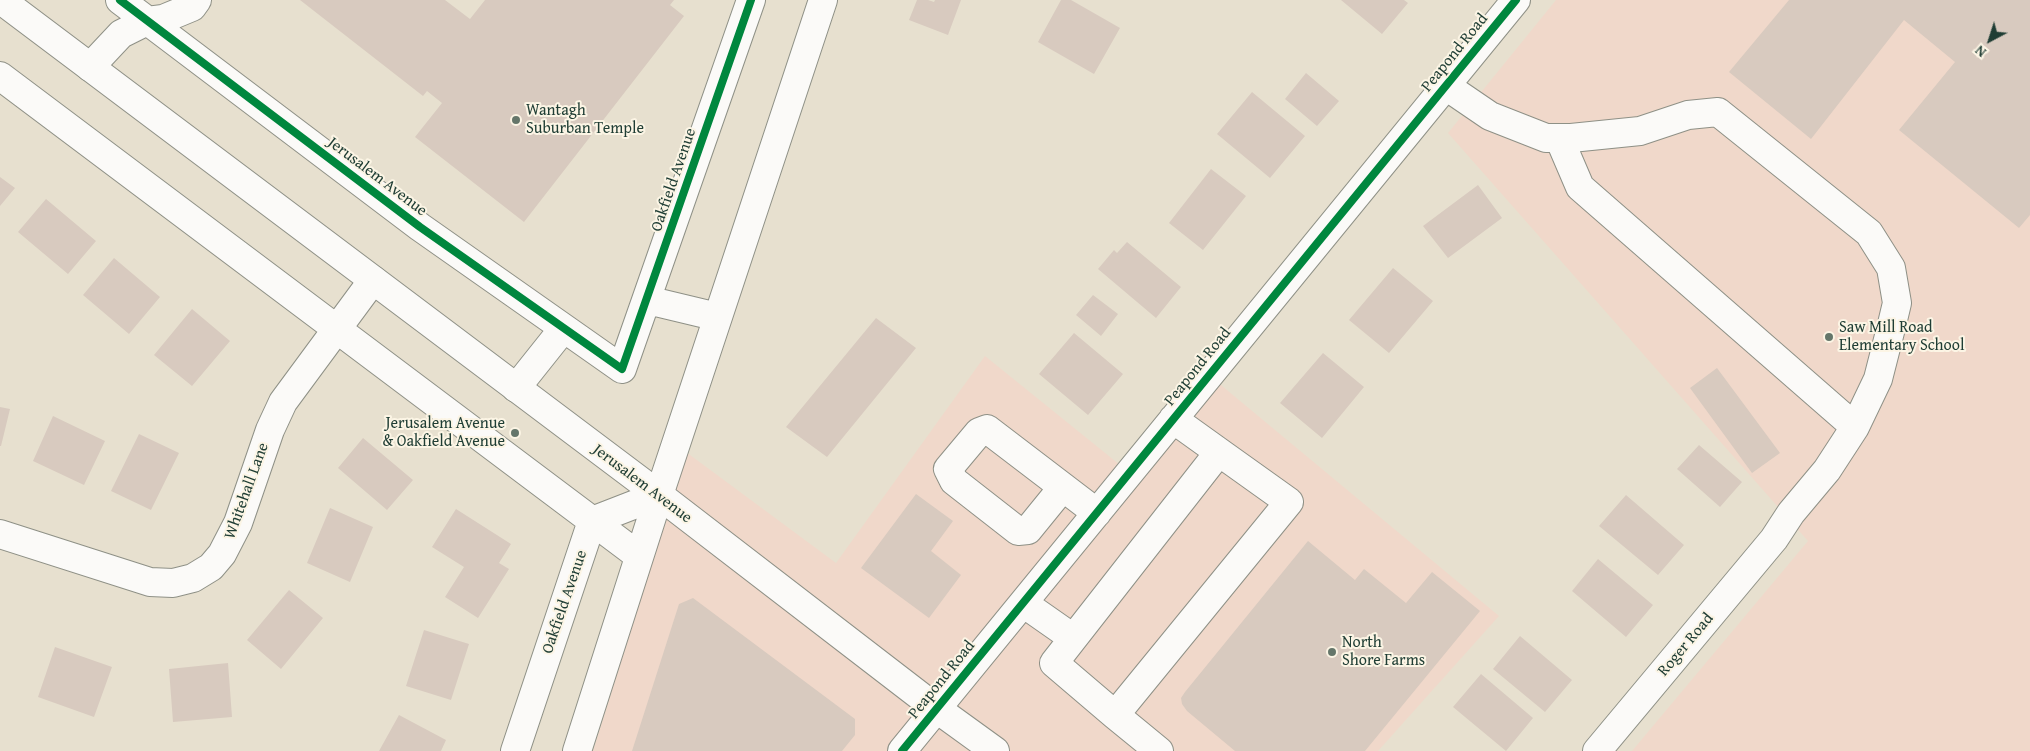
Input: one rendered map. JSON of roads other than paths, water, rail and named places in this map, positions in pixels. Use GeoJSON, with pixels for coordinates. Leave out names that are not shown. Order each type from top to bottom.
{"type":"FeatureCollection","features":[{"type":"Feature","properties":{"kind":"street","name":"Jerusalem Avenue"},"geometry":{"type":"LineString","coordinates":[[2,0],[995,751]]}},
{"type":"Feature","properties":{"kind":"street","name":"Jerusalem Avenue"},"geometry":{"type":"LineString","coordinates":[[120,0],[420,227],[622,370]]}},
{"type":"Feature","properties":{"kind":"street"},"geometry":{"type":"LineString","coordinates":[[90,67],[121,34],[147,21],[162,19],[192,7],[197,0]]}},
{"type":"Feature","properties":{"kind":"street","name":"Oakfield Avenue"},"geometry":{"type":"LineString","coordinates":[[622,370],[751,0]]}},
{"type":"Feature","properties":{"kind":"street"},"geometry":{"type":"LineString","coordinates":[[577,751],[639,556],[823,0]]}},
{"type":"Feature","properties":{"kind":"street","name":"Peapond Road"},"geometry":{"type":"LineString","coordinates":[[902,751],[1516,0]]}},
{"type":"Feature","properties":{"kind":"street"},"geometry":{"type":"LineString","coordinates":[[0,76],[639,556]]}},
{"type":"Feature","properties":{"kind":"street"},"geometry":{"type":"LineString","coordinates":[[1446,86],[1490,116],[1546,138],[1560,138],[1580,187],[1855,427]]}},
{"type":"Feature","properties":{"kind":"street","name":"Roger Road"},"geometry":{"type":"LineString","coordinates":[[1560,138],[1640,131],[1688,115],[1718,112],[1869,233],[1891,268],[1896,303],[1878,379],[1855,427],[1827,470],[1791,513],[1774,539],[1597,751]]}},
{"type":"Feature","properties":{"kind":"street","name":"Whitehall Lane"},"geometry":{"type":"LineString","coordinates":[[0,534],[150,582],[173,583],[193,578],[211,566],[222,554],[238,523],[270,430],[283,402],[373,280]]}},
{"type":"Feature","properties":{"kind":"street"},"geometry":{"type":"LineString","coordinates":[[647,300],[718,317]]}},
{"type":"Feature","properties":{"kind":"street"},"geometry":{"type":"LineString","coordinates":[[516,388],[564,328]]}},
{"type":"Feature","properties":{"kind":"street"},"geometry":{"type":"LineString","coordinates":[[1115,715],[1289,502],[1173,419]]}},
{"type":"Feature","properties":{"kind":"street"},"geometry":{"type":"LineString","coordinates":[[1159,751],[1054,663],[1219,452]]}},
{"type":"Feature","properties":{"kind":"street"},"geometry":{"type":"LineString","coordinates":[[1063,487],[1097,513]]}},
{"type":"Feature","properties":{"kind":"street"},"geometry":{"type":"LineString","coordinates":[[592,521],[659,496]]}},
{"type":"Feature","properties":{"kind":"street","name":"Oakfield Avenue"},"geometry":{"type":"LineString","coordinates":[[515,751],[592,521]]}},
{"type":"Feature","properties":{"kind":"street"},"geometry":{"type":"LineString","coordinates":[[1023,603],[1073,638]]}},
{"type":"Feature","properties":{"kind":"place","name":"Wantagh Suburban Temple"},"geometry":{"type":"Point","coordinates":[516,120]}},
{"type":"Feature","properties":{"kind":"place","name":"Saw Mill Road Elementary School"},"geometry":{"type":"Point","coordinates":[1829,337]}},
{"type":"Feature","properties":{"kind":"place","name":"Jerusalem Avenue & Oakfield Avenue"},"geometry":{"type":"Point","coordinates":[515,433]}},
{"type":"Feature","properties":{"kind":"place","name":"North Shore Farms"},"geometry":{"type":"Point","coordinates":[1332,652]}}]}
